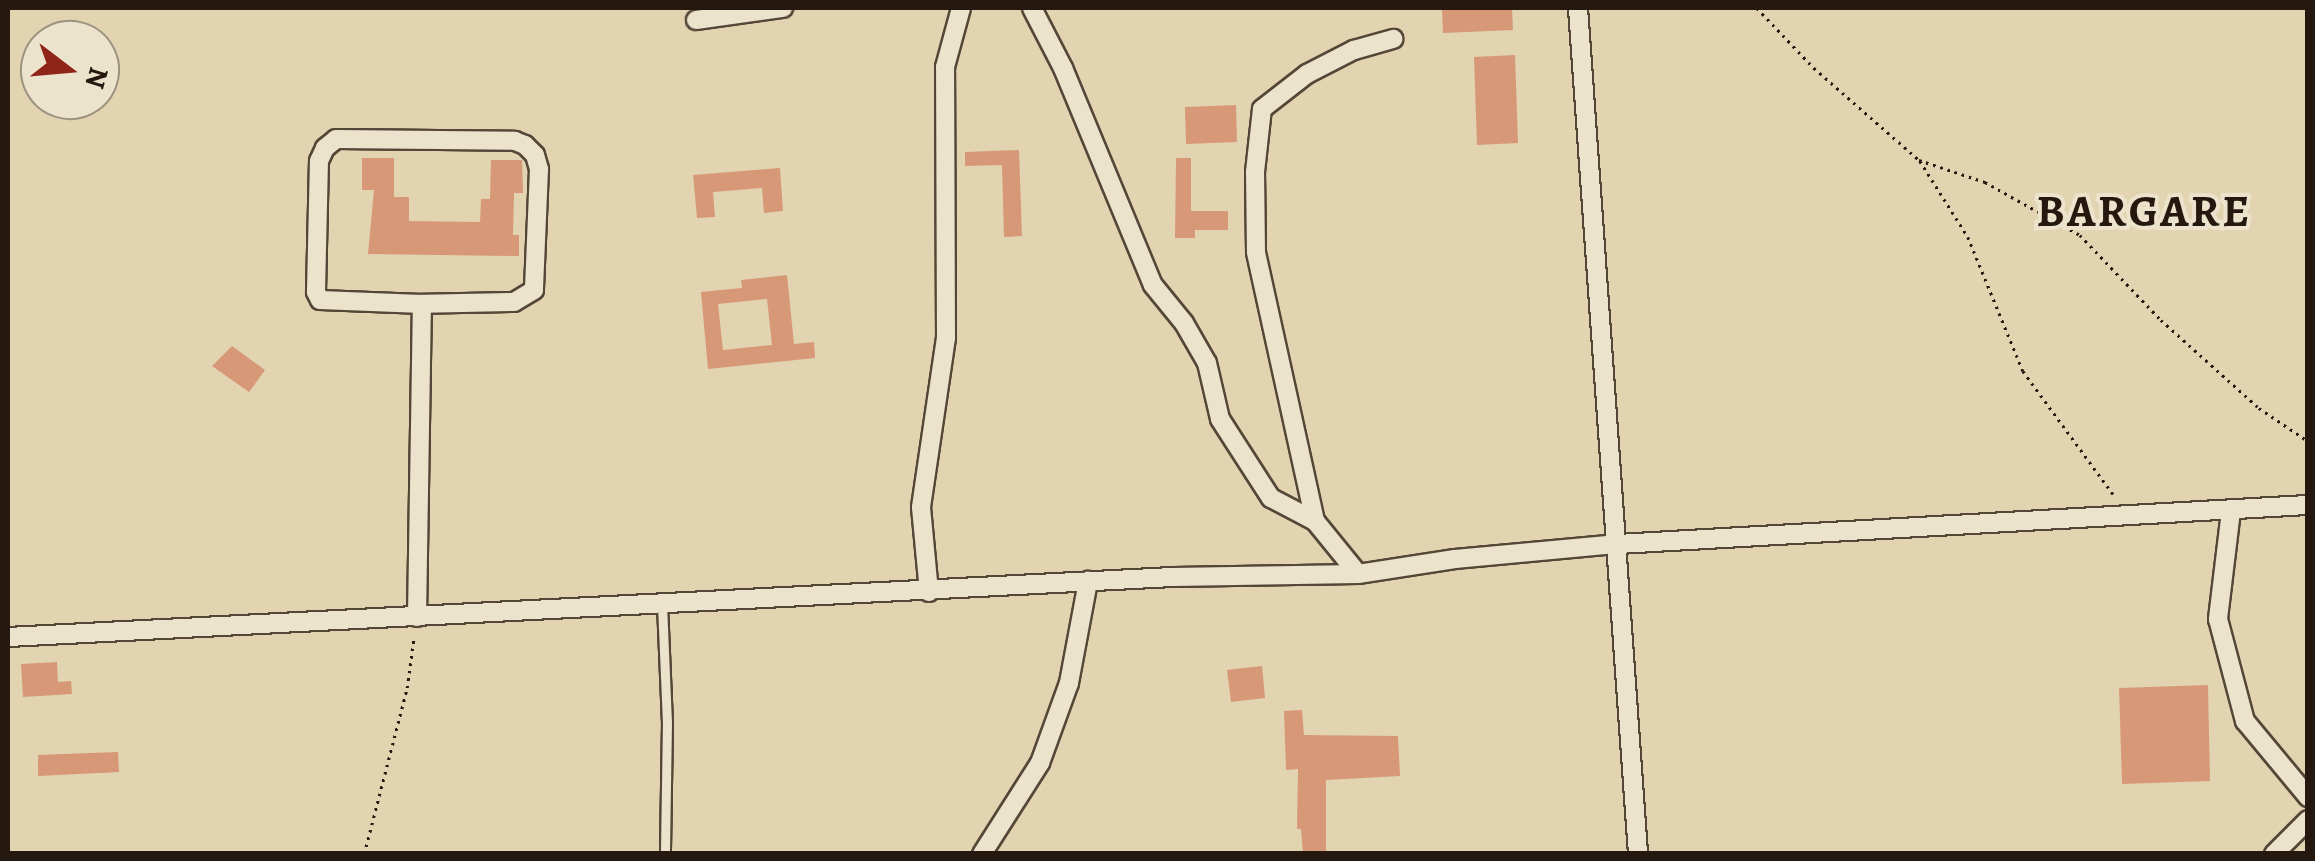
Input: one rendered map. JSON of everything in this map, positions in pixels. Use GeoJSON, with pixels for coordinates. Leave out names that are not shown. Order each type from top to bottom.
{"type":"FeatureCollection","features":[{"type":"Feature","properties":{"kind":"street"},"geometry":{"type":"LineString","coordinates":[[696,20],[783,8]]}},
{"type":"Feature","properties":{"kind":"street"},"geometry":{"type":"LineString","coordinates":[[929,592],[920,507],[946,338],[945,67],[961,8]]}},
{"type":"Feature","properties":{"kind":"street"},"geometry":{"type":"LineString","coordinates":[[1032,8],[1062,68],[1152,284],[1184,322],[1207,364],[1220,419],[1272,498],[1316,520]]}},
{"type":"Feature","properties":{"kind":"street"},"geometry":{"type":"LineString","coordinates":[[1578,8],[1638,854]]}},
{"type":"Feature","properties":{"kind":"street"},"geometry":{"type":"LineString","coordinates":[[1358,574],[1316,520],[1256,252],[1255,172],[1262,109],[1308,74],[1354,50],[1393,39]]}},
{"type":"Feature","properties":{"kind":"street"},"geometry":{"type":"LineString","coordinates":[[336,138],[515,141],[525,145],[536,155],[539,170],[534,290],[514,302],[422,304],[370,306],[320,300],[316,292],[320,161],[325,148],[336,138]]}},
{"type":"Feature","properties":{"kind":"street"},"geometry":{"type":"LineString","coordinates":[[416,618],[422,304]]}},
{"type":"Feature","properties":{"kind":"street"},"geometry":{"type":"LineString","coordinates":[[8,637],[1088,581],[1358,574],[1455,559],[1618,544],[2128,518],[2308,504]]}},
{"type":"Feature","properties":{"kind":"street"},"geometry":{"type":"LineString","coordinates":[[2231,512],[2218,619],[2236,687],[2245,720],[2308,798]]}},
{"type":"Feature","properties":{"kind":"street"},"geometry":{"type":"LineString","coordinates":[[982,854],[1040,763],[1069,683],[1088,581]]}},
{"type":"Feature","properties":{"kind":"street"},"geometry":{"type":"LineString","coordinates":[[2274,854],[2308,820]]}},
{"type":"Feature","properties":{"kind":"lane"},"geometry":{"type":"LineString","coordinates":[[662,604],[667,722],[664,854]]}},
{"type":"Feature","properties":{"kind":"path"},"geometry":{"type":"LineString","coordinates":[[1757,8],[1814,68],[1919,160],[1968,238],[2024,371],[2128,518]]}},
{"type":"Feature","properties":{"kind":"path"},"geometry":{"type":"LineString","coordinates":[[1919,160],[1985,182],[2080,234],[2160,320],[2259,408],[2308,442]]}},
{"type":"Feature","properties":{"kind":"path"},"geometry":{"type":"LineString","coordinates":[[364,854],[408,688],[416,618]]}},
{"type":"Feature","properties":{"kind":"building"},"geometry":{"type":"Polygon","coordinates":[[[1442,8],[1512,8],[1513,30],[1443,33],[1442,8]]]}},
{"type":"Feature","properties":{"kind":"building"},"geometry":{"type":"Polygon","coordinates":[[[1515,55],[1518,143],[1477,145],[1474,57],[1515,55]]]}},
{"type":"Feature","properties":{"kind":"building"},"geometry":{"type":"Polygon","coordinates":[[[1236,105],[1237,142],[1186,144],[1185,107],[1236,105]]]}},
{"type":"Feature","properties":{"kind":"building"},"geometry":{"type":"Polygon","coordinates":[[[1019,150],[1022,236],[1004,237],[1002,165],[965,166],[965,152],[1019,150]]]}},
{"type":"Feature","properties":{"kind":"building"},"geometry":{"type":"Polygon","coordinates":[[[362,158],[394,158],[394,197],[409,197],[409,221],[480,222],[481,199],[490,199],[491,160],[522,160],[523,193],[514,193],[513,235],[519,235],[519,256],[368,254],[374,190],[362,190],[362,158]]]}},
{"type":"Feature","properties":{"kind":"building"},"geometry":{"type":"Polygon","coordinates":[[[1176,158],[1191,158],[1191,211],[1228,211],[1228,230],[1195,230],[1195,238],[1175,238],[1176,158]]]}},
{"type":"Feature","properties":{"kind":"building"},"geometry":{"type":"Polygon","coordinates":[[[780,168],[783,211],[764,213],[762,188],[713,192],[715,217],[697,218],[693,175],[780,168]]]}},
{"type":"Feature","properties":{"kind":"building"},"geometry":{"type":"Polygon","coordinates":[[[787,275],[794,344],[814,342],[815,358],[708,369],[701,292],[742,288],[741,280],[787,275]],[[767,299],[718,304],[723,350],[772,345],[767,299]]]}},
{"type":"Feature","properties":{"kind":"building"},"geometry":{"type":"Polygon","coordinates":[[[232,346],[265,370],[249,392],[212,366],[232,346]]]}},
{"type":"Feature","properties":{"kind":"building"},"geometry":{"type":"Polygon","coordinates":[[[57,662],[58,682],[71,681],[72,694],[23,697],[21,664],[57,662]]]}},
{"type":"Feature","properties":{"kind":"building"},"geometry":{"type":"Polygon","coordinates":[[[1262,666],[1265,698],[1231,702],[1227,670],[1262,666]]]}},
{"type":"Feature","properties":{"kind":"building"},"geometry":{"type":"Polygon","coordinates":[[[2208,685],[2210,781],[2122,784],[2119,688],[2208,685]]]}},
{"type":"Feature","properties":{"kind":"building"},"geometry":{"type":"Polygon","coordinates":[[[1302,710],[1304,735],[1398,736],[1400,776],[1326,780],[1326,854],[1303,854],[1301,829],[1297,829],[1298,769],[1286,770],[1284,711],[1302,710]]]}},
{"type":"Feature","properties":{"kind":"building"},"geometry":{"type":"Polygon","coordinates":[[[118,752],[119,772],[38,776],[38,755],[118,752]]]}},
{"type":"Feature","properties":{"kind":"district","name":"BARGARE"},"geometry":{"type":"Point","coordinates":[2144,212]}}]}
